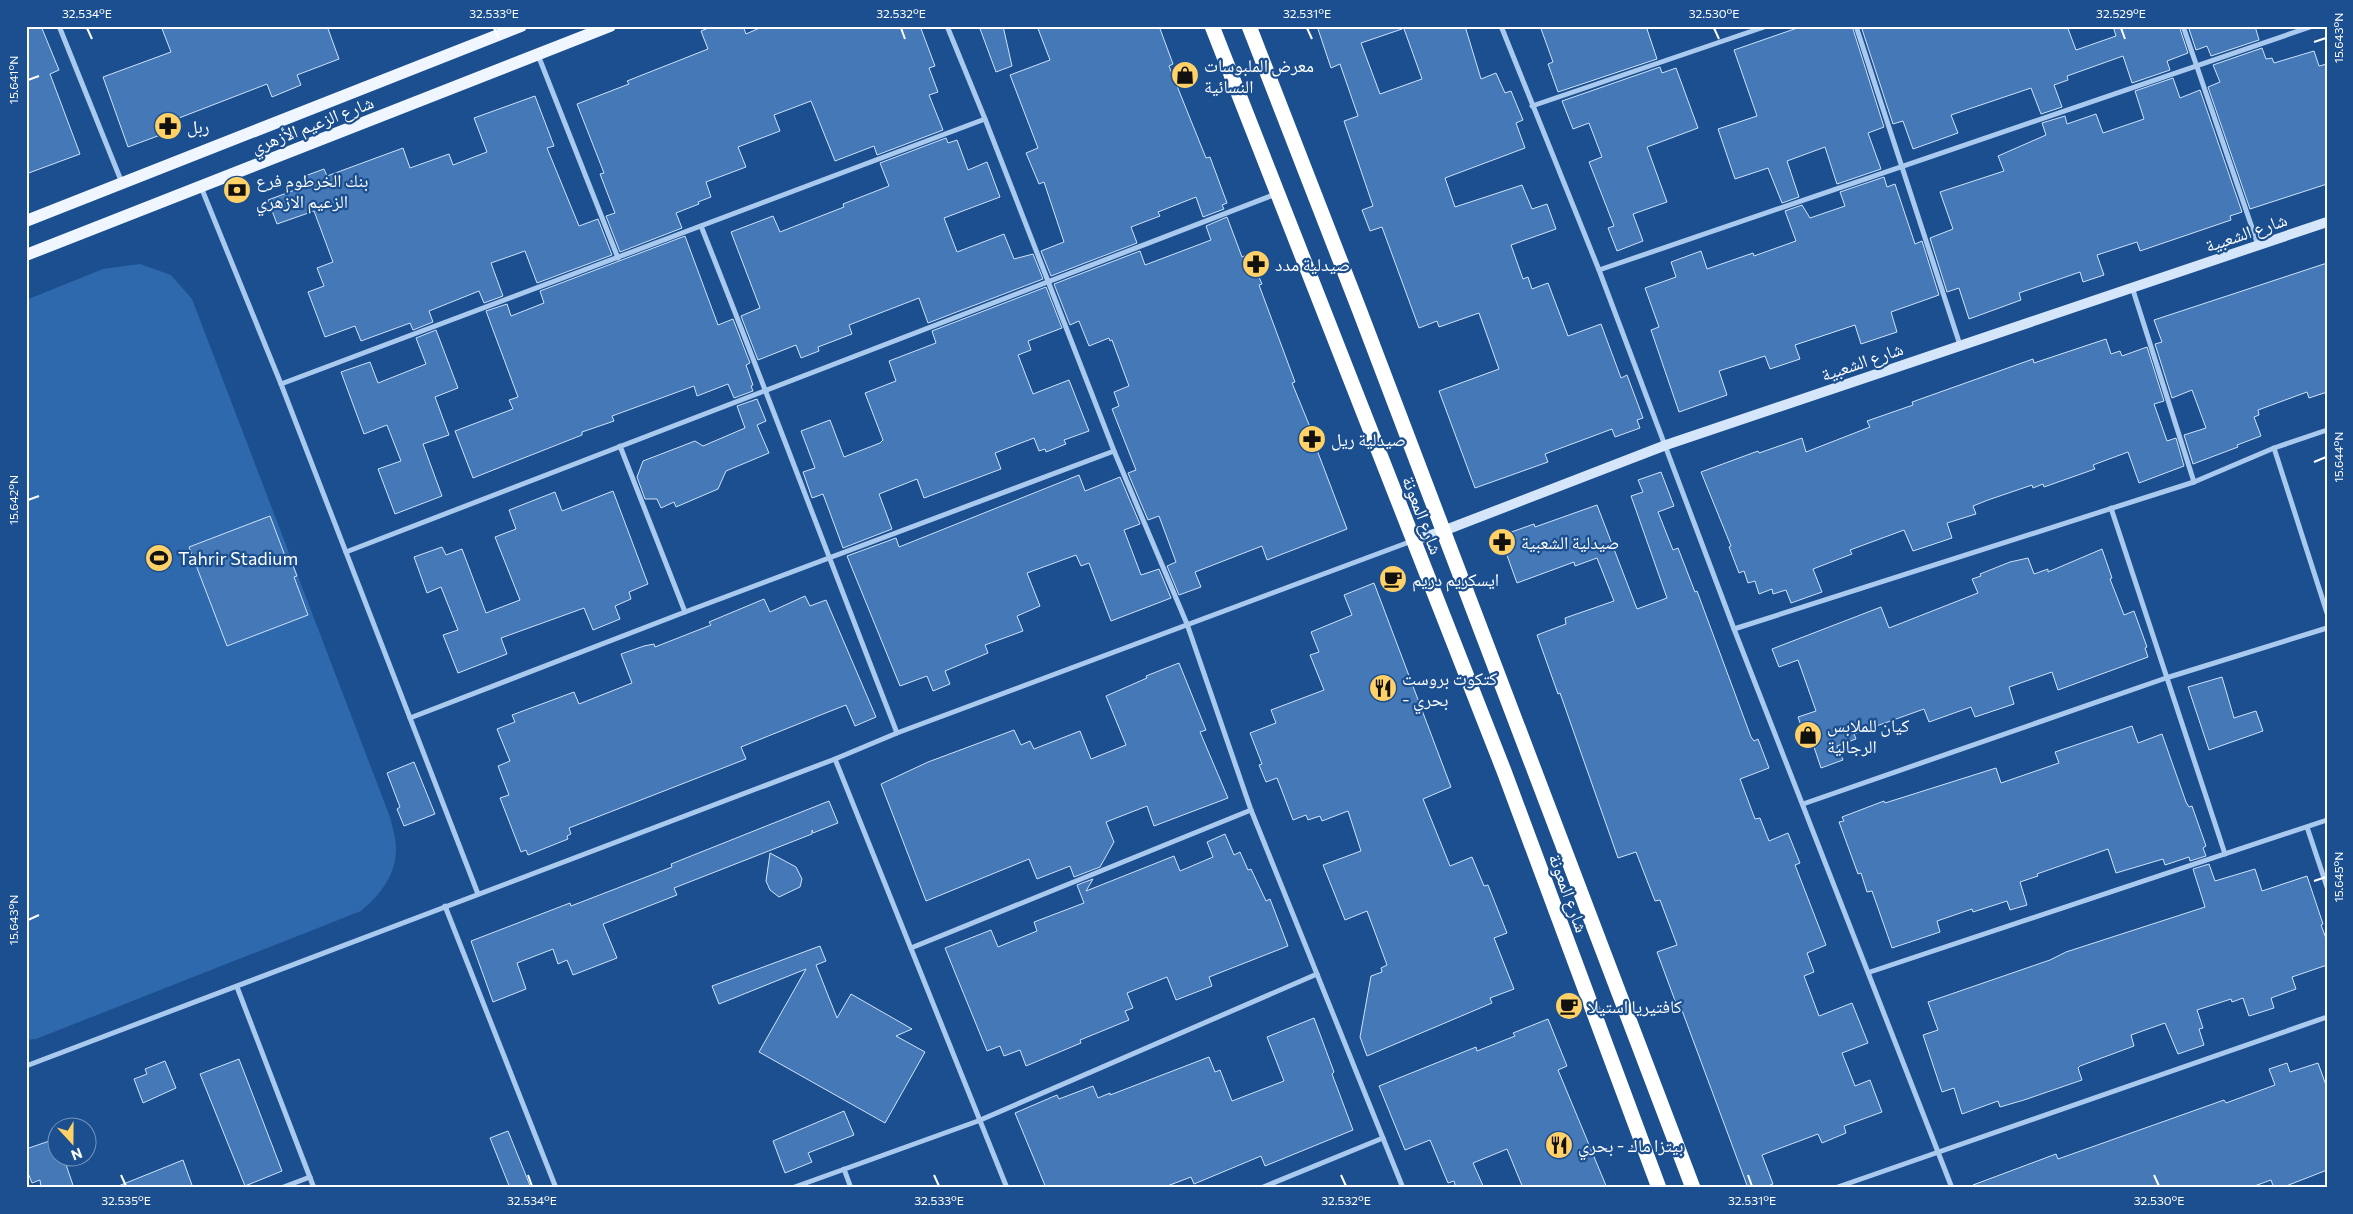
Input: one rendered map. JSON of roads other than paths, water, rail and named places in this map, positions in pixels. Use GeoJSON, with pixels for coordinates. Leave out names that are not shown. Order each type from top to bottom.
{"type":"FeatureCollection","features":[{"type":"Feature","properties":{"kind":"highway","name":"شارع المعونة"},"geometry":{"type":"LineString","coordinates":[[1212,26],[1412,541],[1504,771],[1659,1188]]}},
{"type":"Feature","properties":{"kind":"highway","name":"شارع المعونة"},"geometry":{"type":"LineString","coordinates":[[1249,26],[1356,300],[1693,1188]]}},
{"type":"Feature","properties":{"kind":"main road","name":"شارع الزعيم الأزهري"},"geometry":{"type":"LineString","coordinates":[[26,221],[521,26]]}},
{"type":"Feature","properties":{"kind":"main road","name":"شارع الزعيم الأزهري"},"geometry":{"type":"LineString","coordinates":[[26,255],[610,26]]}},
{"type":"Feature","properties":{"kind":"street"},"geometry":{"type":"LineString","coordinates":[[59,26],[122,183]]}},
{"type":"Feature","properties":{"kind":"street"},"geometry":{"type":"LineString","coordinates":[[947,26],[1049,281],[1114,451],[1187,624],[1251,810],[1403,1188]]}},
{"type":"Feature","properties":{"kind":"street"},"geometry":{"type":"LineString","coordinates":[[1501,26],[1599,270],[1734,629],[1870,972],[1952,1188]]}},
{"type":"Feature","properties":{"kind":"street"},"geometry":{"type":"LineString","coordinates":[[1532,106],[1767,26]]}},
{"type":"Feature","properties":{"kind":"street"},"geometry":{"type":"LineString","coordinates":[[1856,26],[1960,345]]}},
{"type":"Feature","properties":{"kind":"street"},"geometry":{"type":"LineString","coordinates":[[2184,26],[2258,245]]}},
{"type":"Feature","properties":{"kind":"street"},"geometry":{"type":"LineString","coordinates":[[1599,270],[2313,26]]}},
{"type":"Feature","properties":{"kind":"street"},"geometry":{"type":"LineString","coordinates":[[538,54],[618,258]]}},
{"type":"Feature","properties":{"kind":"street"},"geometry":{"type":"LineString","coordinates":[[281,384],[985,119]]}},
{"type":"Feature","properties":{"kind":"street"},"geometry":{"type":"LineString","coordinates":[[201,187],[281,384],[478,894]]}},
{"type":"Feature","properties":{"kind":"street"},"geometry":{"type":"LineString","coordinates":[[346,552],[1277,193]]}},
{"type":"Feature","properties":{"kind":"street","name":"شارع الشعبية"},"geometry":{"type":"LineString","coordinates":[[1412,541],[1443,531],[1666,444],[2327,222]]}},
{"type":"Feature","properties":{"kind":"street"},"geometry":{"type":"LineString","coordinates":[[701,226],[767,391],[828,558],[897,733]]}},
{"type":"Feature","properties":{"kind":"street"},"geometry":{"type":"LineString","coordinates":[[2132,287],[2194,482]]}},
{"type":"Feature","properties":{"kind":"street"},"geometry":{"type":"LineString","coordinates":[[1734,629],[2194,482],[2274,448],[2327,430]]}},
{"type":"Feature","properties":{"kind":"street"},"geometry":{"type":"LineString","coordinates":[[620,446],[685,612]]}},
{"type":"Feature","properties":{"kind":"street"},"geometry":{"type":"LineString","coordinates":[[2274,448],[2327,613]]}},
{"type":"Feature","properties":{"kind":"street"},"geometry":{"type":"LineString","coordinates":[[410,718],[685,612],[1114,451]]}},
{"type":"Feature","properties":{"kind":"street"},"geometry":{"type":"LineString","coordinates":[[2111,508],[2225,854]]}},
{"type":"Feature","properties":{"kind":"street"},"geometry":{"type":"LineString","coordinates":[[26,1066],[835,759],[897,733],[1412,541]]}},
{"type":"Feature","properties":{"kind":"street"},"geometry":{"type":"LineString","coordinates":[[1802,804],[2166,678],[2327,628]]}},
{"type":"Feature","properties":{"kind":"street"},"geometry":{"type":"LineString","coordinates":[[835,759],[978,1121],[1007,1188]]}},
{"type":"Feature","properties":{"kind":"street"},"geometry":{"type":"LineString","coordinates":[[911,948],[1251,810]]}},
{"type":"Feature","properties":{"kind":"street"},"geometry":{"type":"LineString","coordinates":[[1870,972],[2327,820]]}},
{"type":"Feature","properties":{"kind":"street"},"geometry":{"type":"LineString","coordinates":[[2307,827],[2327,887]]}},
{"type":"Feature","properties":{"kind":"street"},"geometry":{"type":"LineString","coordinates":[[445,906],[556,1188]]}},
{"type":"Feature","properties":{"kind":"street"},"geometry":{"type":"LineString","coordinates":[[792,1188],[978,1121],[1317,974]]}},
{"type":"Feature","properties":{"kind":"street"},"geometry":{"type":"LineString","coordinates":[[237,987],[314,1188]]}},
{"type":"Feature","properties":{"kind":"street"},"geometry":{"type":"LineString","coordinates":[[1835,1188],[2327,1017]]}},
{"type":"Feature","properties":{"kind":"street"},"geometry":{"type":"LineString","coordinates":[[1261,1188],[1383,1138]]}},
{"type":"Feature","properties":{"kind":"street"},"geometry":{"type":"LineString","coordinates":[[844,1169],[851,1188]]}},
{"type":"Feature","properties":{"kind":"street"},"geometry":{"type":"LineString","coordinates":[[282,1188],[310,1177]]}},
{"type":"Feature","properties":{"kind":"place","name":"معرض الملبوسات النسائية"},"geometry":{"type":"Point","coordinates":[1185,75]}},
{"type":"Feature","properties":{"kind":"place","name":"ربل"},"geometry":{"type":"Point","coordinates":[168,126]}},
{"type":"Feature","properties":{"kind":"place","name":"بنك الخرطوم فرع الزعيم الازهري"},"geometry":{"type":"Point","coordinates":[237,190]}},
{"type":"Feature","properties":{"kind":"place","name":"صيدلية مدد"},"geometry":{"type":"Point","coordinates":[1256,264]}},
{"type":"Feature","properties":{"kind":"place","name":"صيدلية ريل"},"geometry":{"type":"Point","coordinates":[1312,439]}},
{"type":"Feature","properties":{"kind":"place","name":"صيدلية الشعبية"},"geometry":{"type":"Point","coordinates":[1502,542]}},
{"type":"Feature","properties":{"kind":"place","name":"Tahrir Stadium"},"geometry":{"type":"Point","coordinates":[159,558]}},
{"type":"Feature","properties":{"kind":"place","name":"ايسكريم دريم"},"geometry":{"type":"Point","coordinates":[1393,579]}},
{"type":"Feature","properties":{"kind":"place","name":"كتكوت بروست - بحري"},"geometry":{"type":"Point","coordinates":[1383,688]}},
{"type":"Feature","properties":{"kind":"place","name":"كيان للملابس الرجالية"},"geometry":{"type":"Point","coordinates":[1808,735]}},
{"type":"Feature","properties":{"kind":"place","name":"كافتيريا استيلا"},"geometry":{"type":"Point","coordinates":[1569,1006]}},
{"type":"Feature","properties":{"kind":"place","name":"بيتزا ماك - بحري"},"geometry":{"type":"Point","coordinates":[1559,1145]}}]}
